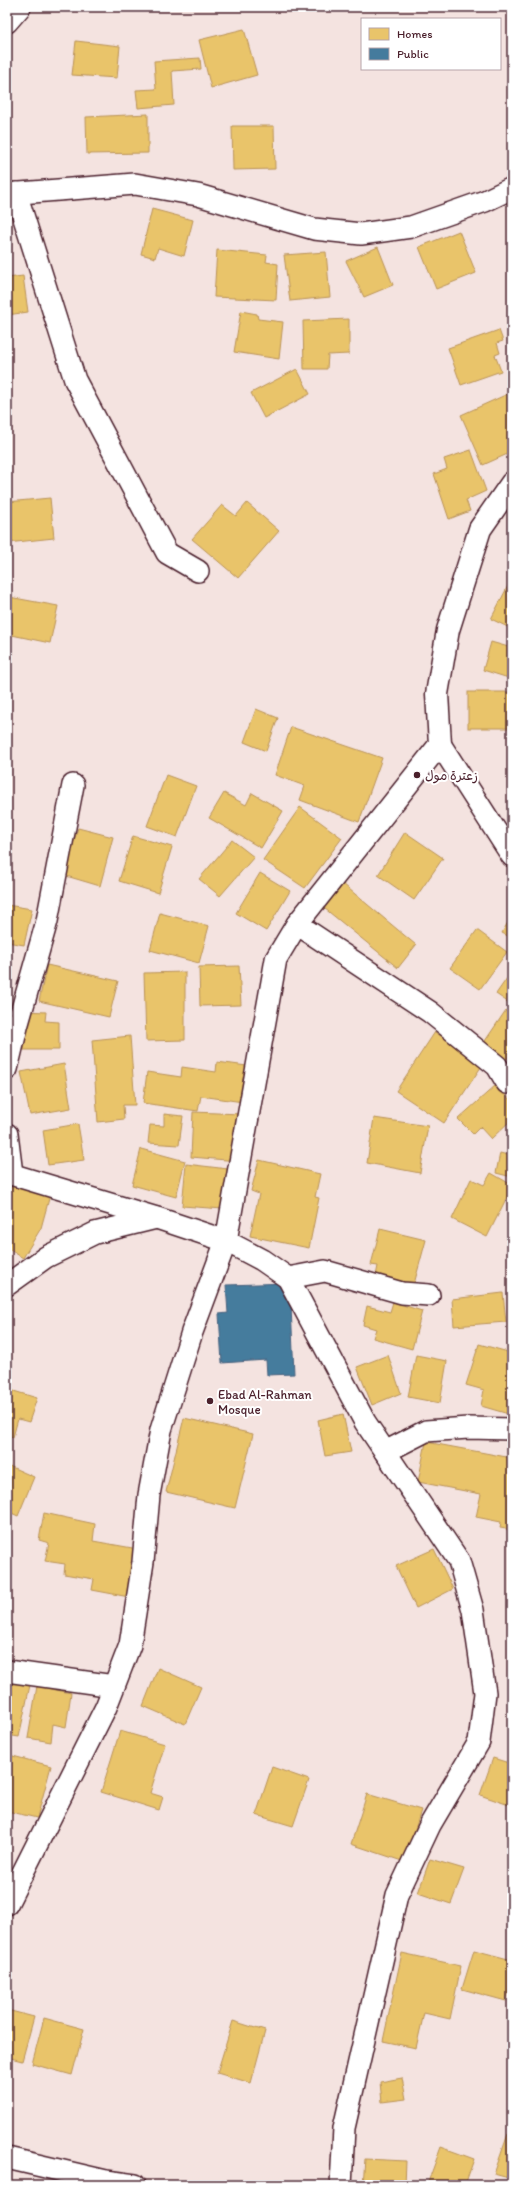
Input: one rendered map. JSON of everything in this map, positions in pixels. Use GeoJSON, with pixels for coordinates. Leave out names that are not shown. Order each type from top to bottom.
{"type":"FeatureCollection","features":[{"type":"Feature","properties":{"kind":"street"},"geometry":{"type":"LineString","coordinates":[[7,22],[20,7]]}},
{"type":"Feature","properties":{"kind":"street"},"geometry":{"type":"LineString","coordinates":[[198,571],[167,553],[75,380],[12,194],[135,184],[198,195],[314,229],[361,234],[412,227],[486,201],[512,188]]}},
{"type":"Feature","properties":{"kind":"street"},"geometry":{"type":"LineString","coordinates":[[512,483],[480,528],[448,630],[437,694],[440,744],[512,856]]}},
{"type":"Feature","properties":{"kind":"street"},"geometry":{"type":"LineString","coordinates":[[7,1904],[106,1707],[130,1645],[143,1562],[149,1495],[161,1430],[192,1332],[226,1241],[276,959],[297,924],[440,744]]}},
{"type":"Feature","properties":{"kind":"street"},"geometry":{"type":"LineString","coordinates":[[7,1069],[16,1028],[47,920],[73,784]]}},
{"type":"Feature","properties":{"kind":"street"},"geometry":{"type":"LineString","coordinates":[[297,924],[430,1012],[497,1066],[507,1083]]}},
{"type":"Feature","properties":{"kind":"street"},"geometry":{"type":"LineString","coordinates":[[7,1134],[9,1173],[157,1218],[226,1241],[262,1260],[288,1278],[365,1422],[459,1561],[473,1610],[485,1693],[479,1742],[430,1825],[397,1895],[344,2128],[341,2185]]}},
{"type":"Feature","properties":{"kind":"street"},"geometry":{"type":"LineString","coordinates":[[7,1285],[46,1257],[95,1233],[157,1218]]}},
{"type":"Feature","properties":{"kind":"street"},"geometry":{"type":"LineString","coordinates":[[288,1278],[325,1271],[402,1292],[428,1295]]}},
{"type":"Feature","properties":{"kind":"street"},"geometry":{"type":"LineString","coordinates":[[385,1452],[426,1431],[468,1428],[512,1429]]}},
{"type":"Feature","properties":{"kind":"street"},"geometry":{"type":"LineString","coordinates":[[7,1671],[114,1686]]}},
{"type":"Feature","properties":{"kind":"street"},"geometry":{"type":"LineString","coordinates":[[7,2158],[106,2181],[134,2185]]}},
{"type":"Feature","properties":{"kind":"building: Homes"},"geometry":{"type":"Polygon","coordinates":[[[244,29],[257,75],[211,88],[199,40],[244,29]]]}},
{"type":"Feature","properties":{"kind":"building: Homes"},"geometry":{"type":"Polygon","coordinates":[[[76,41],[120,46],[117,78],[72,75],[76,41]]]}},
{"type":"Feature","properties":{"kind":"building: Homes"},"geometry":{"type":"Polygon","coordinates":[[[200,58],[201,69],[172,71],[174,105],[138,108],[136,90],[156,89],[154,61],[200,58]]]}},
{"type":"Feature","properties":{"kind":"building: Homes"},"geometry":{"type":"Polygon","coordinates":[[[148,114],[148,153],[87,154],[86,117],[148,114]]]}},
{"type":"Feature","properties":{"kind":"building: Homes"},"geometry":{"type":"Polygon","coordinates":[[[232,126],[274,126],[275,169],[233,170],[232,126]]]}},
{"type":"Feature","properties":{"kind":"building: Homes"},"geometry":{"type":"Polygon","coordinates":[[[152,209],[193,220],[184,256],[158,248],[155,258],[141,254],[152,209]]]}},
{"type":"Feature","properties":{"kind":"building: Homes"},"geometry":{"type":"Polygon","coordinates":[[[459,231],[476,273],[436,289],[419,247],[459,231]]]}},
{"type":"Feature","properties":{"kind":"building: Homes"},"geometry":{"type":"Polygon","coordinates":[[[378,247],[393,285],[364,297],[346,261],[378,247]]]}},
{"type":"Feature","properties":{"kind":"building: Homes"},"geometry":{"type":"Polygon","coordinates":[[[217,250],[267,255],[266,262],[278,264],[276,300],[214,297],[217,250]]]}},
{"type":"Feature","properties":{"kind":"building: Homes"},"geometry":{"type":"Polygon","coordinates":[[[326,252],[330,297],[290,301],[284,255],[326,252]]]}},
{"type":"Feature","properties":{"kind":"building: Homes"},"geometry":{"type":"Polygon","coordinates":[[[23,276],[28,312],[7,315],[7,278],[23,276]]]}},
{"type":"Feature","properties":{"kind":"building: Homes"},"geometry":{"type":"Polygon","coordinates":[[[241,311],[257,314],[258,319],[283,322],[279,359],[234,352],[241,311]]]}},
{"type":"Feature","properties":{"kind":"building: Homes"},"geometry":{"type":"Polygon","coordinates":[[[349,319],[349,354],[328,355],[327,369],[304,369],[303,321],[349,319]]]}},
{"type":"Feature","properties":{"kind":"building: Homes"},"geometry":{"type":"Polygon","coordinates":[[[499,330],[503,341],[497,343],[500,353],[495,355],[501,371],[461,385],[448,348],[499,330]]]}},
{"type":"Feature","properties":{"kind":"building: Homes"},"geometry":{"type":"Polygon","coordinates":[[[297,369],[310,394],[264,418],[251,393],[297,369]]]}},
{"type":"Feature","properties":{"kind":"building: Homes"},"geometry":{"type":"Polygon","coordinates":[[[512,392],[512,443],[509,444],[512,452],[483,465],[461,415],[512,392]]]}},
{"type":"Feature","properties":{"kind":"building: Homes"},"geometry":{"type":"Polygon","coordinates":[[[471,450],[486,491],[466,500],[470,511],[449,519],[434,474],[447,469],[444,459],[471,450]]]}},
{"type":"Feature","properties":{"kind":"building: Homes"},"geometry":{"type":"Polygon","coordinates":[[[50,498],[54,538],[7,543],[7,502],[50,498]]]}},
{"type":"Feature","properties":{"kind":"building: Homes"},"geometry":{"type":"Polygon","coordinates":[[[247,503],[279,531],[238,578],[192,539],[222,505],[236,516],[247,503]]]}},
{"type":"Feature","properties":{"kind":"building: Homes"},"geometry":{"type":"Polygon","coordinates":[[[512,578],[512,629],[491,619],[512,578]]]}},
{"type":"Feature","properties":{"kind":"building: Homes"},"geometry":{"type":"Polygon","coordinates":[[[9,597],[58,606],[50,643],[7,634],[7,607],[9,597]]]}},
{"type":"Feature","properties":{"kind":"building: Homes"},"geometry":{"type":"Polygon","coordinates":[[[491,642],[512,648],[512,679],[483,670],[491,642]]]}},
{"type":"Feature","properties":{"kind":"building: Homes"},"geometry":{"type":"Polygon","coordinates":[[[468,692],[512,692],[512,728],[468,728],[468,692]]]}},
{"type":"Feature","properties":{"kind":"building: Homes"},"geometry":{"type":"Polygon","coordinates":[[[256,709],[278,718],[266,751],[244,742],[256,709]]]}},
{"type":"Feature","properties":{"kind":"building: Homes"},"geometry":{"type":"Polygon","coordinates":[[[291,727],[382,758],[359,822],[300,800],[305,786],[275,775],[291,727]]]}},
{"type":"Feature","properties":{"kind":"building: Homes"},"geometry":{"type":"Polygon","coordinates":[[[166,775],[196,786],[177,837],[147,826],[166,775]]]}},
{"type":"Feature","properties":{"kind":"building: Homes"},"geometry":{"type":"Polygon","coordinates":[[[224,793],[246,805],[252,793],[283,811],[261,848],[209,818],[224,793]]]}},
{"type":"Feature","properties":{"kind":"building: Homes"},"geometry":{"type":"Polygon","coordinates":[[[300,807],[342,838],[305,888],[263,860],[300,807]]]}},
{"type":"Feature","properties":{"kind":"building: Homes"},"geometry":{"type":"Polygon","coordinates":[[[78,828],[113,837],[100,886],[63,875],[78,828]]]}},
{"type":"Feature","properties":{"kind":"building: Homes"},"geometry":{"type":"Polygon","coordinates":[[[405,832],[443,858],[414,900],[378,875],[405,832]]]}},
{"type":"Feature","properties":{"kind":"building: Homes"},"geometry":{"type":"Polygon","coordinates":[[[133,836],[172,847],[158,893],[119,881],[133,836]]]}},
{"type":"Feature","properties":{"kind":"building: Homes"},"geometry":{"type":"Polygon","coordinates":[[[232,840],[254,857],[220,896],[199,879],[232,840]]]}},
{"type":"Feature","properties":{"kind":"building: Homes"},"geometry":{"type":"Polygon","coordinates":[[[260,873],[290,891],[266,931],[236,913],[260,873]]]}},
{"type":"Feature","properties":{"kind":"building: Homes"},"geometry":{"type":"Polygon","coordinates":[[[343,884],[416,945],[398,968],[324,908],[343,884]]]}},
{"type":"Feature","properties":{"kind":"building: Homes"},"geometry":{"type":"Polygon","coordinates":[[[7,905],[32,909],[24,945],[7,942],[7,905]]]}},
{"type":"Feature","properties":{"kind":"building: Homes"},"geometry":{"type":"Polygon","coordinates":[[[160,913],[209,926],[199,963],[150,950],[160,913]]]}},
{"type":"Feature","properties":{"kind":"building: Homes"},"geometry":{"type":"Polygon","coordinates":[[[512,915],[512,938],[502,933],[512,915]]]}},
{"type":"Feature","properties":{"kind":"building: Homes"},"geometry":{"type":"Polygon","coordinates":[[[477,930],[507,952],[480,989],[450,968],[477,930]]]}},
{"type":"Feature","properties":{"kind":"building: Homes"},"geometry":{"type":"Polygon","coordinates":[[[47,965],[118,981],[109,1017],[39,1001],[47,965]]]}},
{"type":"Feature","properties":{"kind":"building: Homes"},"geometry":{"type":"Polygon","coordinates":[[[239,966],[241,1005],[200,1006],[199,967],[239,966]]]}},
{"type":"Feature","properties":{"kind":"building: Homes"},"geometry":{"type":"Polygon","coordinates":[[[512,971],[512,1005],[496,994],[512,971]]]}},
{"type":"Feature","properties":{"kind":"building: Homes"},"geometry":{"type":"Polygon","coordinates":[[[185,972],[185,1040],[146,1041],[144,973],[185,972]]]}},
{"type":"Feature","properties":{"kind":"building: Homes"},"geometry":{"type":"Polygon","coordinates":[[[506,1010],[512,1014],[512,1052],[506,1060],[483,1044],[506,1010]]]}},
{"type":"Feature","properties":{"kind":"building: Homes"},"geometry":{"type":"Polygon","coordinates":[[[25,1011],[46,1012],[45,1021],[59,1022],[59,1050],[24,1050],[25,1011]]]}},
{"type":"Feature","properties":{"kind":"building: Homes"},"geometry":{"type":"Polygon","coordinates":[[[435,1032],[483,1064],[444,1123],[396,1091],[435,1032]]]}},
{"type":"Feature","properties":{"kind":"building: Homes"},"geometry":{"type":"Polygon","coordinates":[[[130,1036],[135,1105],[123,1105],[124,1119],[98,1122],[92,1040],[130,1036]]]}},
{"type":"Feature","properties":{"kind":"building: Homes"},"geometry":{"type":"Polygon","coordinates":[[[217,1062],[247,1066],[243,1102],[201,1096],[198,1111],[143,1103],[147,1072],[181,1077],[182,1067],[216,1072],[217,1062]]]}},
{"type":"Feature","properties":{"kind":"building: Homes"},"geometry":{"type":"Polygon","coordinates":[[[64,1064],[71,1108],[30,1115],[21,1072],[64,1064]]]}},
{"type":"Feature","properties":{"kind":"building: Homes"},"geometry":{"type":"Polygon","coordinates":[[[496,1085],[512,1102],[512,1119],[491,1139],[480,1127],[473,1134],[458,1119],[496,1085]]]}},
{"type":"Feature","properties":{"kind":"building: Homes"},"geometry":{"type":"Polygon","coordinates":[[[193,1112],[241,1114],[238,1161],[191,1157],[193,1112]]]}},
{"type":"Feature","properties":{"kind":"building: Homes"},"geometry":{"type":"Polygon","coordinates":[[[164,1114],[183,1116],[179,1145],[148,1143],[150,1125],[164,1126],[164,1114]]]}},
{"type":"Feature","properties":{"kind":"building: Homes"},"geometry":{"type":"Polygon","coordinates":[[[374,1118],[428,1126],[420,1173],[367,1163],[374,1118]]]}},
{"type":"Feature","properties":{"kind":"building: Homes"},"geometry":{"type":"Polygon","coordinates":[[[78,1124],[84,1160],[48,1165],[43,1130],[78,1124]]]}},
{"type":"Feature","properties":{"kind":"building: Homes"},"geometry":{"type":"Polygon","coordinates":[[[141,1149],[185,1161],[176,1197],[132,1185],[141,1149]]]}},
{"type":"Feature","properties":{"kind":"building: Homes"},"geometry":{"type":"Polygon","coordinates":[[[500,1153],[512,1156],[512,1177],[496,1173],[500,1153]]]}},
{"type":"Feature","properties":{"kind":"building: Homes"},"geometry":{"type":"Polygon","coordinates":[[[259,1160],[320,1174],[315,1197],[319,1198],[309,1248],[250,1236],[259,1194],[251,1191],[259,1160]]]}},
{"type":"Feature","properties":{"kind":"building: Homes"},"geometry":{"type":"Polygon","coordinates":[[[186,1164],[228,1169],[223,1209],[182,1206],[186,1164]]]}},
{"type":"Feature","properties":{"kind":"building: Homes"},"geometry":{"type":"Polygon","coordinates":[[[491,1173],[512,1185],[512,1187],[487,1237],[452,1219],[471,1179],[484,1185],[491,1173]]]}},
{"type":"Feature","properties":{"kind":"building: Homes"},"geometry":{"type":"Polygon","coordinates":[[[12,1185],[50,1195],[41,1228],[23,1258],[7,1248],[7,1195],[12,1185]]]}},
{"type":"Feature","properties":{"kind":"building: Homes"},"geometry":{"type":"Polygon","coordinates":[[[380,1229],[426,1240],[414,1284],[376,1276],[378,1266],[371,1265],[380,1229]]]}},
{"type":"Feature","properties":{"kind":"building: Homes"},"geometry":{"type":"Polygon","coordinates":[[[503,1293],[506,1322],[454,1326],[452,1299],[503,1293]]]}},
{"type":"Feature","properties":{"kind":"building: Homes"},"geometry":{"type":"Polygon","coordinates":[[[393,1302],[422,1311],[412,1349],[373,1338],[376,1329],[363,1325],[367,1306],[390,1312],[393,1302]]]}},
{"type":"Feature","properties":{"kind":"building: Homes"},"geometry":{"type":"Polygon","coordinates":[[[479,1344],[512,1353],[512,1415],[481,1406],[484,1390],[466,1385],[479,1344]]]}},
{"type":"Feature","properties":{"kind":"building: Homes"},"geometry":{"type":"Polygon","coordinates":[[[388,1355],[401,1393],[372,1405],[357,1367],[388,1355]]]}},
{"type":"Feature","properties":{"kind":"building: Homes"},"geometry":{"type":"Polygon","coordinates":[[[416,1355],[447,1361],[440,1403],[408,1397],[416,1355]]]}},
{"type":"Feature","properties":{"kind":"building: Homes"},"geometry":{"type":"Polygon","coordinates":[[[7,1389],[37,1398],[29,1422],[18,1419],[13,1437],[7,1435],[7,1389]]]}},
{"type":"Feature","properties":{"kind":"building: Homes"},"geometry":{"type":"Polygon","coordinates":[[[343,1414],[351,1452],[325,1456],[318,1420],[343,1414]]]}},
{"type":"Feature","properties":{"kind":"building: Homes"},"geometry":{"type":"Polygon","coordinates":[[[184,1418],[253,1434],[235,1508],[166,1492],[184,1418]]]}},
{"type":"Feature","properties":{"kind":"building: Homes"},"geometry":{"type":"Polygon","coordinates":[[[426,1442],[512,1458],[512,1530],[500,1528],[501,1522],[476,1517],[481,1494],[418,1482],[426,1442]]]}},
{"type":"Feature","properties":{"kind":"building: Homes"},"geometry":{"type":"Polygon","coordinates":[[[7,1465],[34,1477],[18,1516],[7,1511],[7,1465]]]}},
{"type":"Feature","properties":{"kind":"building: Homes"},"geometry":{"type":"Polygon","coordinates":[[[44,1513],[95,1524],[93,1541],[138,1549],[129,1597],[92,1590],[94,1579],[64,1574],[65,1564],[45,1561],[49,1543],[39,1540],[44,1513]]]}},
{"type":"Feature","properties":{"kind":"building: Homes"},"geometry":{"type":"Polygon","coordinates":[[[434,1549],[453,1589],[416,1608],[396,1566],[434,1549]]]}},
{"type":"Feature","properties":{"kind":"building: Homes"},"geometry":{"type":"Polygon","coordinates":[[[158,1668],[201,1687],[185,1724],[143,1706],[158,1668]]]}},
{"type":"Feature","properties":{"kind":"building: Homes"},"geometry":{"type":"Polygon","coordinates":[[[7,1681],[30,1685],[19,1737],[7,1735],[7,1681]]]}},
{"type":"Feature","properties":{"kind":"building: Homes"},"geometry":{"type":"Polygon","coordinates":[[[37,1686],[71,1693],[66,1727],[53,1724],[51,1742],[28,1738],[37,1686]]]}},
{"type":"Feature","properties":{"kind":"building: Homes"},"geometry":{"type":"Polygon","coordinates":[[[120,1731],[165,1744],[150,1793],[163,1797],[159,1810],[101,1792],[120,1731]]]}},
{"type":"Feature","properties":{"kind":"building: Homes"},"geometry":{"type":"Polygon","coordinates":[[[9,1755],[51,1766],[37,1818],[7,1811],[9,1755]]]}},
{"type":"Feature","properties":{"kind":"building: Homes"},"geometry":{"type":"Polygon","coordinates":[[[493,1758],[512,1764],[512,1806],[480,1795],[493,1758]]]}},
{"type":"Feature","properties":{"kind":"building: Homes"},"geometry":{"type":"Polygon","coordinates":[[[272,1767],[309,1780],[293,1826],[256,1815],[272,1767]]]}},
{"type":"Feature","properties":{"kind":"building: Homes"},"geometry":{"type":"Polygon","coordinates":[[[367,1794],[421,1810],[405,1862],[351,1844],[367,1794]]]}},
{"type":"Feature","properties":{"kind":"building: Homes"},"geometry":{"type":"Polygon","coordinates":[[[430,1859],[464,1869],[451,1904],[418,1893],[430,1859]]]}},
{"type":"Feature","properties":{"kind":"building: Homes"},"geometry":{"type":"Polygon","coordinates":[[[474,1950],[512,1960],[512,1979],[506,2001],[462,1989],[474,1950]]]}},
{"type":"Feature","properties":{"kind":"building: Homes"},"geometry":{"type":"Polygon","coordinates":[[[402,1953],[461,1966],[450,2019],[424,2013],[416,2048],[383,2041],[402,1953]]]}},
{"type":"Feature","properties":{"kind":"building: Homes"},"geometry":{"type":"Polygon","coordinates":[[[7,2010],[34,2017],[22,2061],[7,2057],[7,2010]]]}},
{"type":"Feature","properties":{"kind":"building: Homes"},"geometry":{"type":"Polygon","coordinates":[[[44,2018],[84,2029],[72,2075],[32,2064],[44,2018]]]}},
{"type":"Feature","properties":{"kind":"building: Homes"},"geometry":{"type":"Polygon","coordinates":[[[233,2021],[265,2031],[251,2083],[217,2073],[233,2021]]]}},
{"type":"Feature","properties":{"kind":"building: Homes"},"geometry":{"type":"Polygon","coordinates":[[[402,2078],[406,2099],[382,2102],[380,2082],[402,2078]]]}},
{"type":"Feature","properties":{"kind":"building: Homes"},"geometry":{"type":"Polygon","coordinates":[[[508,2134],[512,2135],[512,2179],[494,2174],[508,2134]]]}},
{"type":"Feature","properties":{"kind":"building: Homes"},"geometry":{"type":"Polygon","coordinates":[[[441,2147],[474,2159],[465,2185],[427,2185],[441,2147]]]}},
{"type":"Feature","properties":{"kind":"building: Homes"},"geometry":{"type":"Polygon","coordinates":[[[365,2159],[406,2161],[405,2185],[363,2185],[365,2159]]]}},
{"type":"Feature","properties":{"kind":"building: Public"},"geometry":{"type":"Polygon","coordinates":[[[290,1283],[294,1374],[267,1375],[266,1360],[222,1363],[219,1314],[228,1313],[226,1285],[290,1283]]]}},
{"type":"Feature","properties":{"kind":"place","name":"زعترة مول"},"geometry":{"type":"Point","coordinates":[417,775]}},
{"type":"Feature","properties":{"kind":"place","name":"Ebad Al-Rahman Mosque"},"geometry":{"type":"Point","coordinates":[210,1401]}}]}
